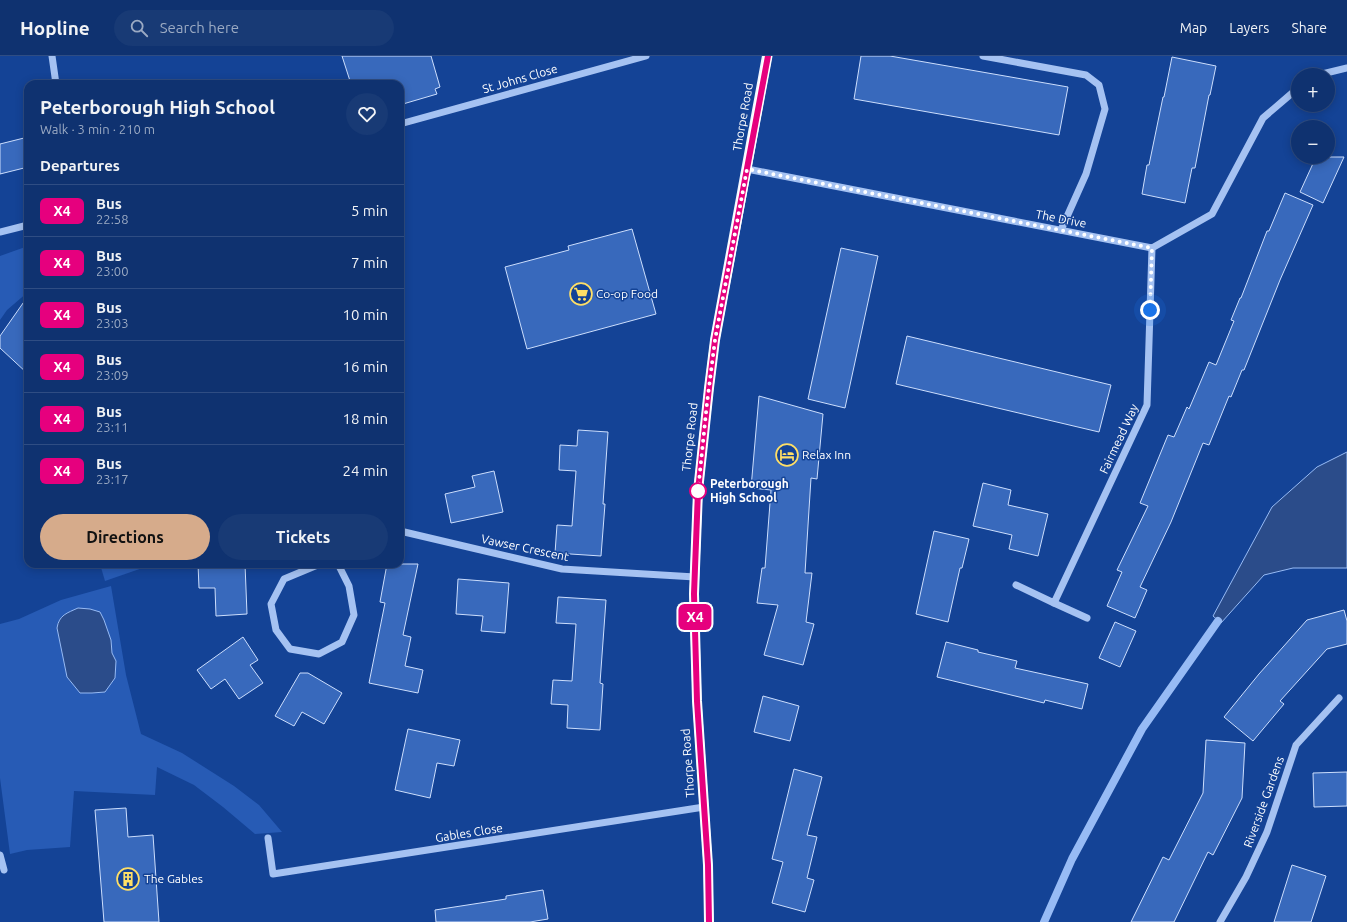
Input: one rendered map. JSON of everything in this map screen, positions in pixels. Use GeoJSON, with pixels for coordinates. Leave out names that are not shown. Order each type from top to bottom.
{"type":"FeatureCollection","features":[{"type":"Feature","properties":{"kind":"main road","name":"Thorpe Road"},"geometry":{"type":"LineString","coordinates":[[709,922],[708,865],[697,701],[694,594],[698,491],[715,340],[768,56]]}},
{"type":"Feature","properties":{"kind":"street"},"geometry":{"type":"LineString","coordinates":[[52,56],[55,80]]}},
{"type":"Feature","properties":{"kind":"street","name":"St Johns Close"},"geometry":{"type":"LineString","coordinates":[[404,123],[646,56]]}},
{"type":"Feature","properties":{"kind":"street"},"geometry":{"type":"LineString","coordinates":[[983,56],[1086,75],[1099,85],[1105,110],[1086,174],[1061,230]]}},
{"type":"Feature","properties":{"kind":"street"},"geometry":{"type":"LineString","coordinates":[[1335,71],[1347,68]]}},
{"type":"Feature","properties":{"kind":"street"},"geometry":{"type":"LineString","coordinates":[[1152,248],[1212,214],[1263,118],[1291,94]]}},
{"type":"Feature","properties":{"kind":"street","name":"The Drive"},"geometry":{"type":"LineString","coordinates":[[747,169],[1152,248]]}},
{"type":"Feature","properties":{"kind":"street"},"geometry":{"type":"LineString","coordinates":[[0,232],[24,225]]}},
{"type":"Feature","properties":{"kind":"street","name":"Fairmead Way"},"geometry":{"type":"LineString","coordinates":[[1054,603],[1147,405],[1152,248]]}},
{"type":"Feature","properties":{"kind":"street","name":"Vawser Crescent"},"geometry":{"type":"LineString","coordinates":[[404,532],[562,569],[695,577]]}},
{"type":"Feature","properties":{"kind":"street"},"geometry":{"type":"LineString","coordinates":[[310,568],[284,579],[272,604],[276,630],[290,649],[319,654],[342,642],[354,615],[349,586],[340,568]]}},
{"type":"Feature","properties":{"kind":"street"},"geometry":{"type":"LineString","coordinates":[[1016,585],[1087,618]]}},
{"type":"Feature","properties":{"kind":"street","name":"Riverside Gardens"},"geometry":{"type":"LineString","coordinates":[[1220,922],[1246,878],[1266,832],[1296,745],[1339,698]]}},
{"type":"Feature","properties":{"kind":"street","name":"Gables Close"},"geometry":{"type":"LineString","coordinates":[[268,838],[273,874],[704,807]]}},
{"type":"Feature","properties":{"kind":"street"},"geometry":{"type":"LineString","coordinates":[[0,855],[4,870]]}},
{"type":"Feature","properties":{"kind":"shaded area"},"geometry":{"type":"Polygon","coordinates":[[[24,247],[24,295],[7,310],[0,320],[0,256],[24,247]]]}},
{"type":"Feature","properties":{"kind":"shaded area"},"geometry":{"type":"Polygon","coordinates":[[[1347,452],[1347,568],[1293,568],[1264,575],[1221,623],[1213,616],[1272,507],[1317,467],[1347,452]]]}},
{"type":"Feature","properties":{"kind":"shaded area"},"geometry":{"type":"Polygon","coordinates":[[[101,568],[142,568],[105,581],[101,568]]]}},
{"type":"Feature","properties":{"kind":"shaded area"},"geometry":{"type":"Polygon","coordinates":[[[111,586],[126,675],[141,734],[182,753],[234,786],[259,805],[282,832],[255,834],[194,785],[157,767],[155,795],[74,791],[70,847],[27,850],[10,854],[0,778],[0,624],[19,619],[61,600],[111,586]]]}},
{"type":"Feature","properties":{"kind":"shaded area"},"geometry":{"type":"Polygon","coordinates":[[[78,608],[100,612],[111,640],[112,653],[116,661],[115,678],[105,692],[80,693],[67,677],[57,628],[62,617],[78,608]]]}},
{"type":"Feature","properties":{"kind":"building"},"geometry":{"type":"Polygon","coordinates":[[[342,56],[431,56],[440,87],[435,89],[437,94],[404,104],[404,80],[350,80],[342,56]]]}},
{"type":"Feature","properties":{"kind":"building"},"geometry":{"type":"Polygon","coordinates":[[[861,56],[890,56],[1068,87],[1059,135],[854,99],[861,56]]]}},
{"type":"Feature","properties":{"kind":"building"},"geometry":{"type":"Polygon","coordinates":[[[1172,57],[1216,66],[1195,168],[1192,168],[1185,203],[1142,194],[1147,165],[1149,165],[1172,57]]]}},
{"type":"Feature","properties":{"kind":"building"},"geometry":{"type":"Polygon","coordinates":[[[24,138],[24,168],[0,174],[0,144],[24,138]]]}},
{"type":"Feature","properties":{"kind":"building"},"geometry":{"type":"Polygon","coordinates":[[[1335,157],[1344,157],[1323,203],[1300,192],[1313,164],[1335,164],[1335,157]]]}},
{"type":"Feature","properties":{"kind":"building"},"geometry":{"type":"Polygon","coordinates":[[[1285,193],[1313,205],[1280,280],[1244,370],[1242,370],[1231,397],[1229,396],[1209,445],[1203,443],[1171,522],[1140,587],[1147,590],[1135,618],[1107,606],[1122,572],[1117,570],[1148,506],[1140,503],[1168,435],[1174,437],[1187,407],[1189,409],[1209,362],[1216,365],[1234,321],[1231,320],[1267,231],[1269,231],[1285,193]]]}},
{"type":"Feature","properties":{"kind":"building","name":"Co-op Food"},"geometry":{"type":"Polygon","coordinates":[[[632,229],[656,314],[527,349],[505,267],[569,250],[568,246],[632,229]]]}},
{"type":"Feature","properties":{"kind":"building"},"geometry":{"type":"Polygon","coordinates":[[[841,248],[878,256],[845,408],[808,399],[841,248]]]}},
{"type":"Feature","properties":{"kind":"building"},"geometry":{"type":"Polygon","coordinates":[[[24,302],[24,370],[0,348],[0,336],[24,302]]]}},
{"type":"Feature","properties":{"kind":"building"},"geometry":{"type":"Polygon","coordinates":[[[907,336],[1111,385],[1099,432],[896,384],[907,336]]]}},
{"type":"Feature","properties":{"kind":"building"},"geometry":{"type":"Polygon","coordinates":[[[759,396],[823,414],[817,479],[811,478],[805,573],[812,573],[806,622],[814,624],[803,665],[764,655],[778,605],[757,603],[762,568],[765,568],[771,490],[751,488],[759,396]]]}},
{"type":"Feature","properties":{"kind":"building"},"geometry":{"type":"Polygon","coordinates":[[[578,430],[608,432],[601,556],[555,553],[557,525],[572,526],[576,471],[559,470],[560,445],[577,446],[578,430]]]}},
{"type":"Feature","properties":{"kind":"building"},"geometry":{"type":"Polygon","coordinates":[[[494,471],[503,512],[451,523],[445,494],[475,487],[472,476],[494,471]]]}},
{"type":"Feature","properties":{"kind":"building"},"geometry":{"type":"Polygon","coordinates":[[[983,483],[1011,490],[1008,505],[1048,514],[1038,556],[1009,549],[1012,535],[973,526],[983,483]]]}},
{"type":"Feature","properties":{"kind":"building"},"geometry":{"type":"Polygon","coordinates":[[[934,531],[969,539],[962,568],[960,568],[948,622],[916,614],[934,531]]]}},
{"type":"Feature","properties":{"kind":"building"},"geometry":{"type":"Polygon","coordinates":[[[404,564],[418,564],[403,635],[411,637],[405,666],[423,670],[418,693],[369,683],[385,603],[380,602],[386,568],[404,568],[404,564]]]}},
{"type":"Feature","properties":{"kind":"building"},"geometry":{"type":"Polygon","coordinates":[[[198,568],[245,568],[247,614],[216,616],[215,588],[199,588],[198,568]]]}},
{"type":"Feature","properties":{"kind":"building"},"geometry":{"type":"Polygon","coordinates":[[[458,579],[509,583],[505,633],[481,631],[483,616],[456,614],[458,579]]]}},
{"type":"Feature","properties":{"kind":"building"},"geometry":{"type":"Polygon","coordinates":[[[558,597],[606,600],[600,683],[603,684],[600,730],[567,728],[568,705],[551,704],[553,680],[572,681],[576,624],[556,623],[558,597]]]}},
{"type":"Feature","properties":{"kind":"building"},"geometry":{"type":"Polygon","coordinates":[[[1344,610],[1347,621],[1347,644],[1327,649],[1280,701],[1284,704],[1253,741],[1224,717],[1259,674],[1307,620],[1344,610]]]}},
{"type":"Feature","properties":{"kind":"building"},"geometry":{"type":"Polygon","coordinates":[[[1115,622],[1136,631],[1120,667],[1099,658],[1115,622]]]}},
{"type":"Feature","properties":{"kind":"building"},"geometry":{"type":"Polygon","coordinates":[[[243,637],[258,660],[250,665],[263,683],[239,699],[225,679],[211,689],[197,670],[243,637]]]}},
{"type":"Feature","properties":{"kind":"building"},"geometry":{"type":"Polygon","coordinates":[[[946,642],[978,650],[978,652],[1017,661],[1015,668],[1088,684],[1082,709],[1045,700],[1044,703],[937,677],[946,642]]]}},
{"type":"Feature","properties":{"kind":"building"},"geometry":{"type":"Polygon","coordinates":[[[300,673],[308,673],[342,693],[324,724],[302,712],[294,726],[275,716],[300,673]]]}},
{"type":"Feature","properties":{"kind":"building"},"geometry":{"type":"Polygon","coordinates":[[[763,696],[799,706],[790,741],[754,732],[763,696]]]}},
{"type":"Feature","properties":{"kind":"building"},"geometry":{"type":"Polygon","coordinates":[[[408,729],[460,740],[454,766],[437,763],[430,798],[395,790],[408,729]]]}},
{"type":"Feature","properties":{"kind":"building"},"geometry":{"type":"Polygon","coordinates":[[[1206,740],[1245,743],[1242,798],[1213,855],[1208,852],[1174,922],[1131,922],[1163,857],[1169,860],[1203,793],[1206,740]]]}},
{"type":"Feature","properties":{"kind":"building"},"geometry":{"type":"Polygon","coordinates":[[[794,769],[822,777],[807,835],[817,837],[807,878],[814,880],[805,912],[772,903],[783,862],[772,859],[794,769]]]}},
{"type":"Feature","properties":{"kind":"building"},"geometry":{"type":"Polygon","coordinates":[[[1347,772],[1347,806],[1314,807],[1313,773],[1347,772]]]}},
{"type":"Feature","properties":{"kind":"building","name":"The Gables"},"geometry":{"type":"Polygon","coordinates":[[[126,808],[128,837],[153,835],[159,922],[104,922],[95,810],[126,808]]]}},
{"type":"Feature","properties":{"kind":"building"},"geometry":{"type":"Polygon","coordinates":[[[1292,865],[1326,876],[1311,922],[1274,922],[1292,865]]]}},
{"type":"Feature","properties":{"kind":"building"},"geometry":{"type":"Polygon","coordinates":[[[543,890],[548,919],[530,922],[436,922],[435,910],[506,899],[506,896],[543,890]]]}},
{"type":"Feature","properties":{"kind":"waterway"},"geometry":{"type":"LineString","coordinates":[[1044,922],[1072,859],[1142,729],[1218,621]]}},
{"type":"Feature","properties":{"kind":"bus line","name":"X4"},"geometry":{"type":"LineString","coordinates":[[709,922],[708,865],[697,701],[694,594],[698,491],[715,340],[768,56]]}},
{"type":"Feature","properties":{"kind":"place","name":"Co-op Food"},"geometry":{"type":"Point","coordinates":[581,294]}},
{"type":"Feature","properties":{"kind":"place","name":"Relax Inn"},"geometry":{"type":"Point","coordinates":[787,455]}},
{"type":"Feature","properties":{"kind":"place","name":"Peterborough High School"},"geometry":{"type":"Point","coordinates":[698,491]}},
{"type":"Feature","properties":{"kind":"place","name":"The Gables"},"geometry":{"type":"Point","coordinates":[128,879]}},
{"type":"Feature","properties":{"kind":"route"},"geometry":{"type":"LineString","coordinates":[[698,491],[715,340],[747,169],[1152,248],[1150,310]]}}]}
